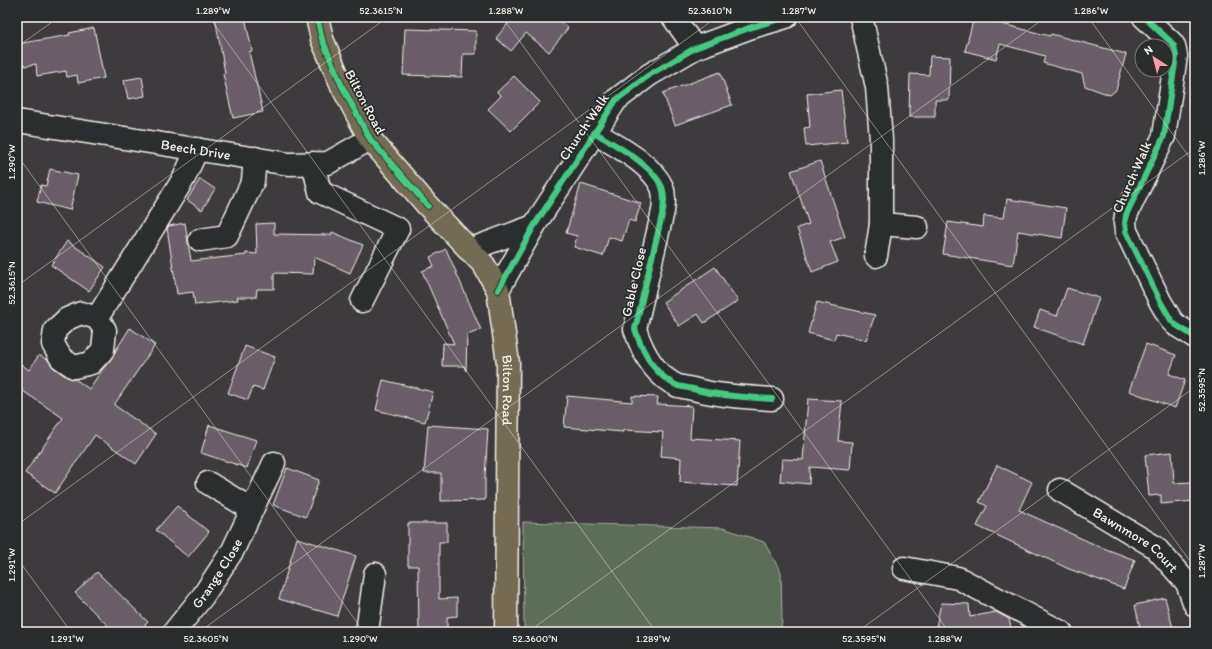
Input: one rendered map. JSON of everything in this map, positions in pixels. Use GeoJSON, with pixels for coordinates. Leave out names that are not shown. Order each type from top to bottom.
{"type":"FeatureCollection","features":[{"type":"Feature","properties":{"kind":"main road","name":"Bilton Road"},"geometry":{"type":"LineString","coordinates":[[317,17],[322,39],[342,86],[370,139],[428,206],[484,265],[498,290],[508,363],[506,632]]}},
{"type":"Feature","properties":{"kind":"street"},"geometry":{"type":"LineString","coordinates":[[673,17],[696,48]]}},
{"type":"Feature","properties":{"kind":"street","name":"Church Walk"},"geometry":{"type":"LineString","coordinates":[[498,290],[534,226],[616,100],[633,85],[668,62],[696,48],[749,28],[786,17]]}},
{"type":"Feature","properties":{"kind":"street"},"geometry":{"type":"LineString","coordinates":[[861,17],[877,87],[881,140],[881,224],[876,256]]}},
{"type":"Feature","properties":{"kind":"street","name":"Church Walk"},"geometry":{"type":"LineString","coordinates":[[1144,17],[1171,42],[1174,46],[1176,56],[1164,136],[1126,215],[1126,231],[1160,301],[1171,320],[1195,337]]}},
{"type":"Feature","properties":{"kind":"street","name":"Beech Drive"},"geometry":{"type":"LineString","coordinates":[[17,120],[289,164],[328,163],[370,139]]}},
{"type":"Feature","properties":{"kind":"street","name":"Gable Close"},"geometry":{"type":"LineString","coordinates":[[594,132],[646,165],[662,187],[664,198],[663,211],[635,329],[640,345],[651,362],[663,376],[678,386],[715,394],[772,399]]}},
{"type":"Feature","properties":{"kind":"street"},"geometry":{"type":"LineString","coordinates":[[97,318],[184,178],[197,149]]}},
{"type":"Feature","properties":{"kind":"street"},"geometry":{"type":"LineString","coordinates":[[200,240],[227,236],[253,181],[255,158]]}},
{"type":"Feature","properties":{"kind":"street"},"geometry":{"type":"LineString","coordinates":[[313,163],[320,192],[398,229],[362,301]]}},
{"type":"Feature","properties":{"kind":"street"},"geometry":{"type":"LineString","coordinates":[[881,224],[917,227]]}},
{"type":"Feature","properties":{"kind":"street"},"geometry":{"type":"LineString","coordinates":[[469,250],[534,226]]}},
{"type":"Feature","properties":{"kind":"street","name":"Grange Close"},"geometry":{"type":"LineString","coordinates":[[174,632],[203,596],[228,557],[274,463]]}},
{"type":"Feature","properties":{"kind":"street"},"geometry":{"type":"LineString","coordinates":[[208,483],[252,510]]}},
{"type":"Feature","properties":{"kind":"street","name":"Bawnmore Court"},"geometry":{"type":"LineString","coordinates":[[1060,490],[1154,547],[1187,583],[1195,604]]}},
{"type":"Feature","properties":{"kind":"street"},"geometry":{"type":"LineString","coordinates":[[904,568],[958,578],[1061,632]]}},
{"type":"Feature","properties":{"kind":"street"},"geometry":{"type":"LineString","coordinates":[[367,632],[375,574]]}},
{"type":"Feature","properties":{"kind":"green space"},"geometry":{"type":"Polygon","coordinates":[[[523,522],[723,528],[764,542],[781,572],[782,622],[780,632],[524,632],[523,522]]]}},
{"type":"Feature","properties":{"kind":"building"},"geometry":{"type":"Polygon","coordinates":[[[215,17],[245,17],[252,51],[249,52],[263,112],[233,118],[223,74],[225,73],[215,17]]]}},
{"type":"Feature","properties":{"kind":"building"},"geometry":{"type":"Polygon","coordinates":[[[506,17],[554,17],[568,28],[549,52],[526,33],[511,51],[496,38],[511,20],[506,17]]]}},
{"type":"Feature","properties":{"kind":"building"},"geometry":{"type":"Polygon","coordinates":[[[974,17],[1050,36],[1051,34],[1126,54],[1116,90],[1110,95],[1085,86],[1082,74],[1043,63],[1045,56],[1000,44],[996,59],[965,51],[974,17]]]}},
{"type":"Feature","properties":{"kind":"building"},"geometry":{"type":"Polygon","coordinates":[[[94,28],[104,78],[78,83],[77,75],[67,77],[66,71],[37,76],[36,64],[25,66],[24,64],[17,65],[17,44],[70,35],[69,33],[94,28]]]}},
{"type":"Feature","properties":{"kind":"building"},"geometry":{"type":"Polygon","coordinates":[[[405,29],[476,31],[476,54],[463,54],[462,77],[403,75],[405,29]]]}},
{"type":"Feature","properties":{"kind":"building"},"geometry":{"type":"Polygon","coordinates":[[[930,56],[950,57],[949,100],[935,100],[935,117],[909,117],[910,74],[929,75],[930,56]]]}},
{"type":"Feature","properties":{"kind":"building"},"geometry":{"type":"Polygon","coordinates":[[[720,72],[732,105],[675,125],[663,93],[720,72]]]}},
{"type":"Feature","properties":{"kind":"building"},"geometry":{"type":"Polygon","coordinates":[[[514,76],[540,102],[511,131],[488,109],[501,96],[497,92],[514,76]]]}},
{"type":"Feature","properties":{"kind":"building"},"geometry":{"type":"Polygon","coordinates":[[[142,77],[145,96],[128,99],[124,80],[142,77]]]}},
{"type":"Feature","properties":{"kind":"building"},"geometry":{"type":"Polygon","coordinates":[[[841,90],[847,142],[806,146],[804,128],[810,127],[807,94],[841,90]]]}},
{"type":"Feature","properties":{"kind":"building"},"geometry":{"type":"Polygon","coordinates":[[[820,161],[845,237],[830,242],[838,262],[812,272],[797,228],[809,224],[791,171],[820,161]]]}},
{"type":"Feature","properties":{"kind":"building"},"geometry":{"type":"Polygon","coordinates":[[[50,169],[78,175],[70,210],[37,202],[41,185],[46,186],[50,169]]]}},
{"type":"Feature","properties":{"kind":"building"},"geometry":{"type":"Polygon","coordinates":[[[200,179],[215,189],[202,210],[187,200],[200,179]]]}},
{"type":"Feature","properties":{"kind":"building"},"geometry":{"type":"Polygon","coordinates":[[[581,184],[641,203],[635,222],[629,220],[622,241],[609,237],[603,256],[574,247],[577,236],[566,233],[581,184]]]}},
{"type":"Feature","properties":{"kind":"building"},"geometry":{"type":"Polygon","coordinates":[[[1007,199],[1066,208],[1062,238],[1018,231],[1013,265],[943,254],[948,222],[983,227],[984,216],[1004,218],[1007,199]]]}},
{"type":"Feature","properties":{"kind":"building"},"geometry":{"type":"Polygon","coordinates":[[[185,223],[191,261],[246,255],[246,253],[257,254],[256,224],[274,223],[274,234],[331,235],[332,232],[363,245],[350,273],[314,257],[313,274],[274,273],[274,289],[257,289],[256,297],[237,297],[238,300],[195,305],[193,292],[177,294],[167,228],[169,226],[185,223]]]}},
{"type":"Feature","properties":{"kind":"building"},"geometry":{"type":"Polygon","coordinates":[[[67,241],[105,267],[89,291],[51,265],[67,241]]]}},
{"type":"Feature","properties":{"kind":"building"},"geometry":{"type":"Polygon","coordinates":[[[446,249],[481,330],[467,335],[466,371],[464,366],[442,366],[443,343],[454,344],[422,271],[434,266],[430,257],[446,249]]]}},
{"type":"Feature","properties":{"kind":"building"},"geometry":{"type":"Polygon","coordinates":[[[715,267],[738,301],[704,323],[698,314],[679,326],[663,302],[715,267]]]}},
{"type":"Feature","properties":{"kind":"building"},"geometry":{"type":"Polygon","coordinates":[[[1067,288],[1099,298],[1083,344],[1034,327],[1040,310],[1057,316],[1067,288]]]}},
{"type":"Feature","properties":{"kind":"building"},"geometry":{"type":"Polygon","coordinates":[[[817,302],[875,315],[866,340],[836,333],[834,340],[808,333],[817,302]]]}},
{"type":"Feature","properties":{"kind":"building"},"geometry":{"type":"Polygon","coordinates":[[[130,328],[155,345],[114,405],[156,434],[136,464],[95,435],[55,493],[25,473],[63,418],[17,387],[17,361],[29,370],[39,355],[49,361],[54,368],[67,377],[75,379],[89,389],[112,358],[130,328]]]}},
{"type":"Feature","properties":{"kind":"building"},"geometry":{"type":"Polygon","coordinates":[[[1146,344],[1176,355],[1169,374],[1185,380],[1175,408],[1129,391],[1146,344]]]}},
{"type":"Feature","properties":{"kind":"building"},"geometry":{"type":"Polygon","coordinates":[[[245,346],[275,357],[263,390],[253,387],[248,400],[228,393],[245,346]]]}},
{"type":"Feature","properties":{"kind":"building"},"geometry":{"type":"Polygon","coordinates":[[[383,380],[433,392],[425,422],[376,410],[383,380]]]}},
{"type":"Feature","properties":{"kind":"building"},"geometry":{"type":"Polygon","coordinates":[[[567,396],[632,402],[632,396],[658,397],[657,404],[692,406],[690,438],[740,441],[737,486],[680,482],[681,458],[661,456],[663,432],[623,430],[623,432],[564,427],[567,396]]]}},
{"type":"Feature","properties":{"kind":"building"},"geometry":{"type":"Polygon","coordinates":[[[808,399],[842,401],[838,441],[852,442],[850,470],[810,467],[809,484],[780,481],[782,459],[803,460],[808,399]]]}},
{"type":"Feature","properties":{"kind":"building"},"geometry":{"type":"Polygon","coordinates":[[[209,425],[256,440],[247,468],[201,453],[209,425]]]}},
{"type":"Feature","properties":{"kind":"building"},"geometry":{"type":"Polygon","coordinates":[[[428,425],[488,429],[485,500],[441,501],[441,473],[424,473],[428,425]]]}},
{"type":"Feature","properties":{"kind":"building"},"geometry":{"type":"Polygon","coordinates":[[[1172,452],[1174,483],[1192,482],[1194,501],[1161,504],[1161,495],[1149,496],[1145,455],[1172,452]]]}},
{"type":"Feature","properties":{"kind":"building"},"geometry":{"type":"Polygon","coordinates":[[[997,465],[1032,482],[1019,510],[1098,546],[1135,560],[1124,589],[1069,569],[977,526],[987,506],[979,502],[997,465]]]}},
{"type":"Feature","properties":{"kind":"building"},"geometry":{"type":"Polygon","coordinates":[[[287,468],[319,480],[306,517],[273,505],[287,468]]]}},
{"type":"Feature","properties":{"kind":"building"},"geometry":{"type":"Polygon","coordinates":[[[177,506],[209,532],[188,557],[156,530],[177,506]]]}},
{"type":"Feature","properties":{"kind":"building"},"geometry":{"type":"Polygon","coordinates":[[[408,523],[447,523],[447,542],[439,542],[439,599],[457,598],[457,616],[447,617],[447,632],[419,632],[418,566],[408,566],[408,523]]]}},
{"type":"Feature","properties":{"kind":"building"},"geometry":{"type":"Polygon","coordinates":[[[297,538],[356,556],[337,616],[279,599],[297,538]]]}},
{"type":"Feature","properties":{"kind":"building"},"geometry":{"type":"Polygon","coordinates":[[[97,572],[148,622],[138,632],[114,632],[75,593],[97,572]]]}},
{"type":"Feature","properties":{"kind":"building"},"geometry":{"type":"Polygon","coordinates":[[[1165,598],[1174,632],[1141,632],[1135,605],[1165,598]]]}},
{"type":"Feature","properties":{"kind":"building"},"geometry":{"type":"Polygon","coordinates":[[[941,603],[969,604],[970,617],[996,612],[1009,619],[1012,632],[935,632],[941,603]]]}},
{"type":"Feature","properties":{"kind":"cycle path"},"geometry":{"type":"LineString","coordinates":[[317,17],[322,39],[342,86],[370,139],[428,206]]}},
{"type":"Feature","properties":{"kind":"cycle path"},"geometry":{"type":"LineString","coordinates":[[498,290],[534,226],[616,100],[649,75],[695,48],[749,28],[786,17]]}},
{"type":"Feature","properties":{"kind":"cycle path"},"geometry":{"type":"LineString","coordinates":[[1144,17],[1171,42],[1174,46],[1176,56],[1164,136],[1126,215],[1126,231],[1160,301],[1171,320],[1195,337]]}},
{"type":"Feature","properties":{"kind":"cycle path"},"geometry":{"type":"LineString","coordinates":[[594,132],[622,149],[650,170],[657,178],[663,190],[663,211],[635,329],[641,346],[650,362],[663,376],[678,386],[722,395],[772,399]]}}]}
